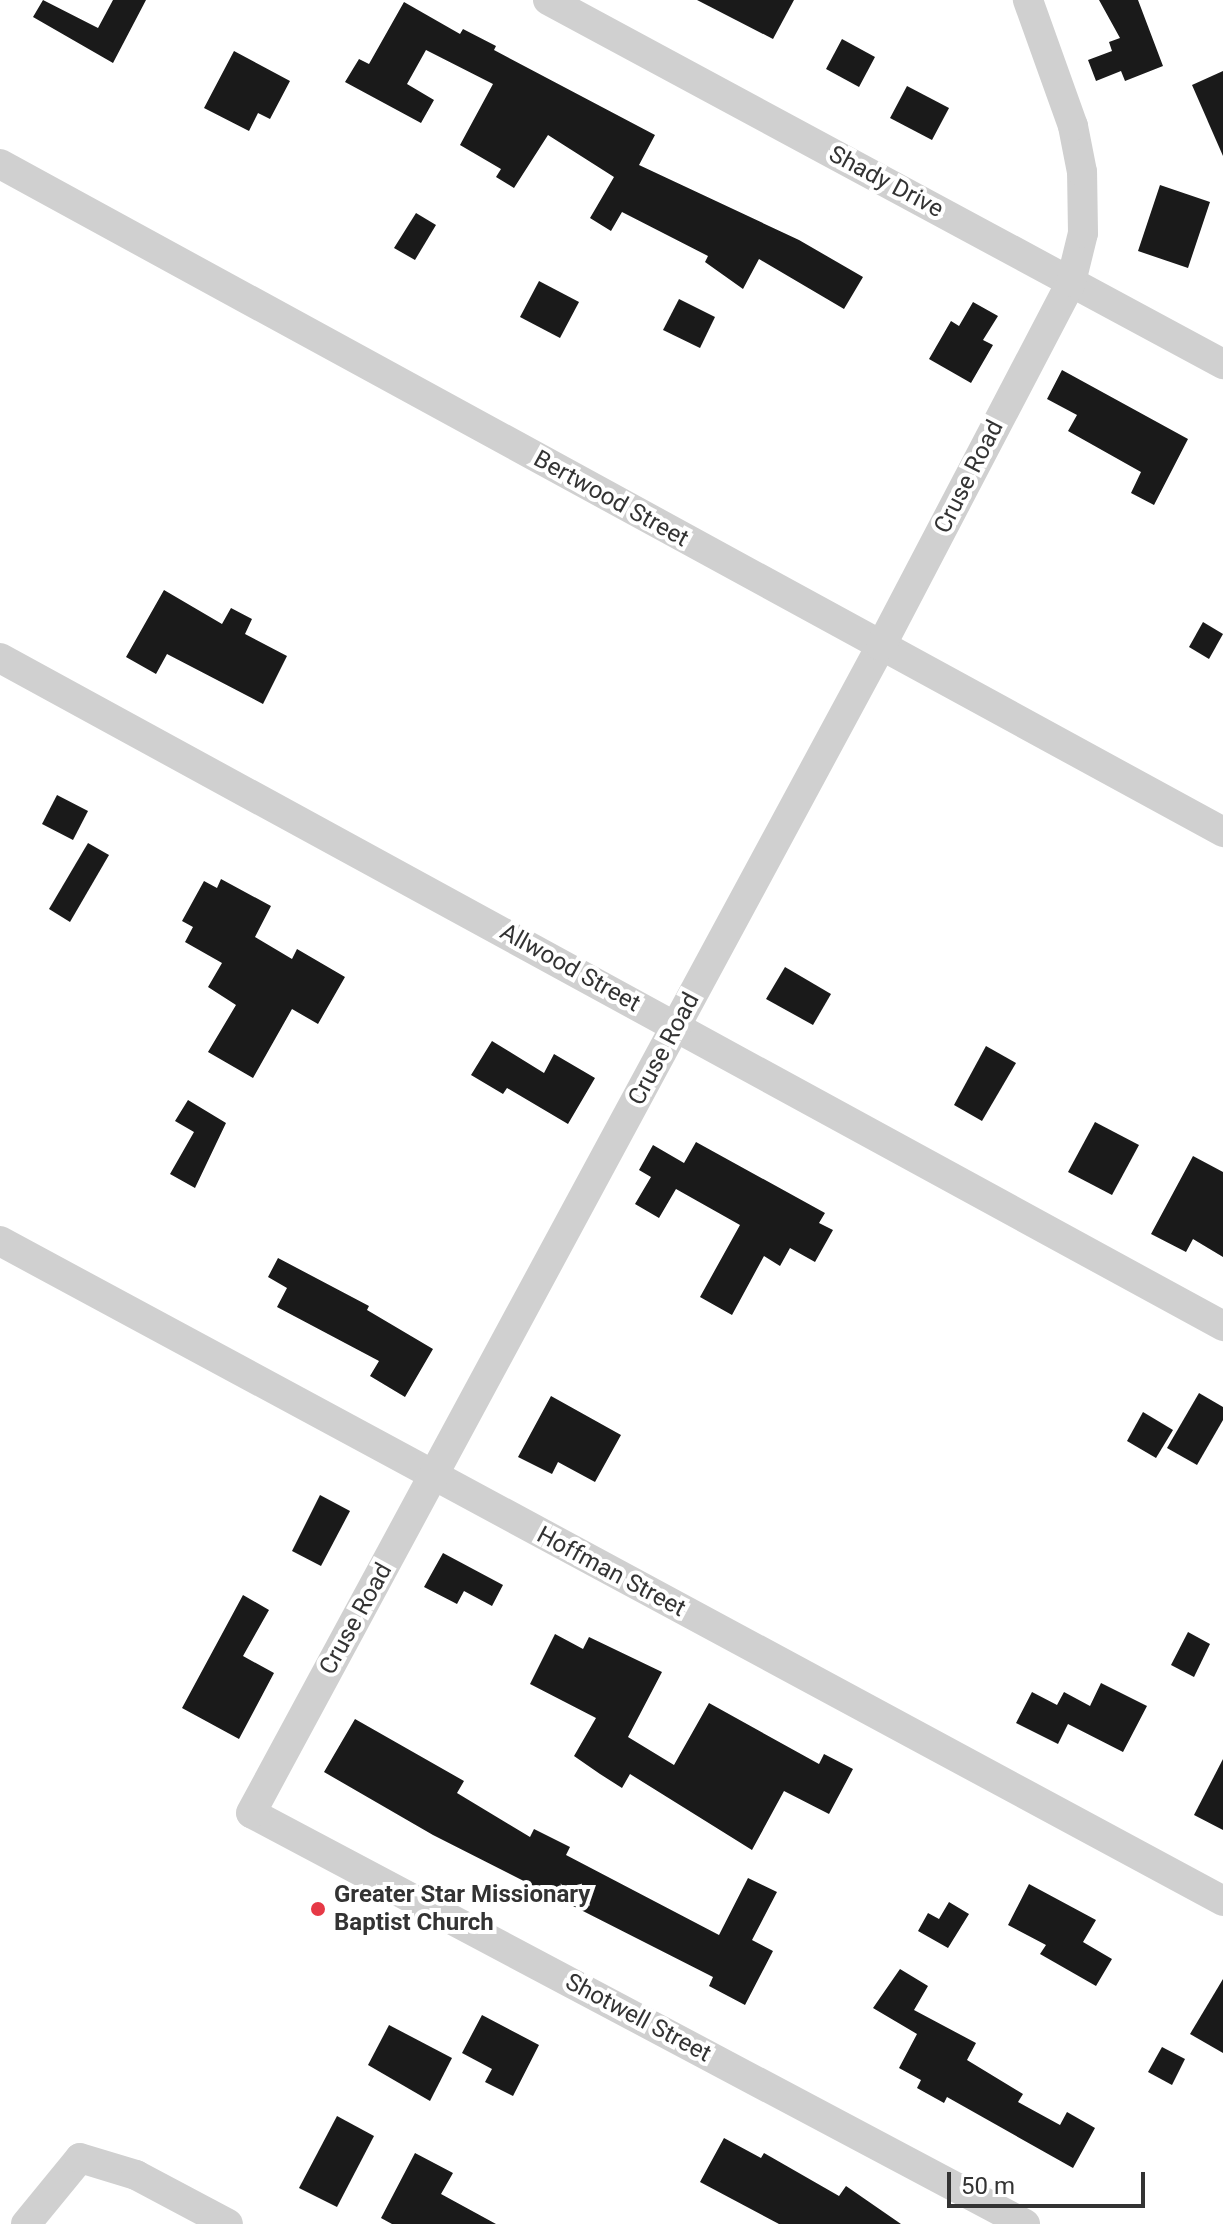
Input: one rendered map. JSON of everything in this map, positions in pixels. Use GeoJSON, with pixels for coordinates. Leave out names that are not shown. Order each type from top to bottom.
{"type":"FeatureCollection","features":[{"type":"Feature","properties":{"kind":"street","name":"Shady Drive"},"geometry":{"type":"LineString","coordinates":[[548,0],[1223,364]]}},
{"type":"Feature","properties":{"kind":"street","name":"Cruse Road"},"geometry":{"type":"LineString","coordinates":[[251,1813],[881,646],[1071,282],[1083,233],[1082,172],[1073,126],[1028,0]]}},
{"type":"Feature","properties":{"kind":"street","name":"Bertwood Street"},"geometry":{"type":"LineString","coordinates":[[0,164],[1223,832]]}},
{"type":"Feature","properties":{"kind":"street","name":"Allwood Street"},"geometry":{"type":"LineString","coordinates":[[0,658],[677,1025],[1223,1326]]}},
{"type":"Feature","properties":{"kind":"street","name":"Hoffman Street"},"geometry":{"type":"LineString","coordinates":[[0,1241],[1223,1901]]}},
{"type":"Feature","properties":{"kind":"street","name":"Shotwell Street"},"geometry":{"type":"LineString","coordinates":[[251,1813],[1025,2224]]}},
{"type":"Feature","properties":{"kind":"street"},"geometry":{"type":"LineString","coordinates":[[26,2224],[80,2158],[136,2175],[228,2224]]}},
{"type":"Feature","properties":{"kind":"building"},"geometry":{"type":"Polygon","coordinates":[[[43,0],[98,28],[113,0],[146,0],[113,63],[33,17],[43,0]]]}},
{"type":"Feature","properties":{"kind":"building"},"geometry":{"type":"Polygon","coordinates":[[[697,0],[794,0],[773,39],[697,0]]]}},
{"type":"Feature","properties":{"kind":"building"},"geometry":{"type":"Polygon","coordinates":[[[1099,0],[1138,0],[1163,66],[1125,81],[1121,71],[1096,81],[1088,60],[1112,51],[1109,42],[1120,38],[1099,0]]]}},
{"type":"Feature","properties":{"kind":"building"},"geometry":{"type":"Polygon","coordinates":[[[404,2],[460,34],[463,29],[496,46],[494,50],[655,135],[639,165],[799,240],[863,277],[844,309],[759,259],[743,289],[705,262],[708,256],[622,212],[611,231],[590,218],[614,177],[548,135],[514,188],[496,177],[501,169],[460,145],[493,84],[426,50],[407,84],[434,100],[421,123],[345,82],[359,59],[369,64],[404,2]]]}},
{"type":"Feature","properties":{"kind":"building"},"geometry":{"type":"Polygon","coordinates":[[[842,39],[875,57],[859,87],[826,69],[842,39]]]}},
{"type":"Feature","properties":{"kind":"building"},"geometry":{"type":"Polygon","coordinates":[[[234,51],[290,81],[270,119],[258,113],[249,131],[204,108],[234,51]]]}},
{"type":"Feature","properties":{"kind":"building"},"geometry":{"type":"Polygon","coordinates":[[[1223,71],[1223,156],[1192,85],[1223,71]]]}},
{"type":"Feature","properties":{"kind":"building"},"geometry":{"type":"Polygon","coordinates":[[[907,86],[949,108],[932,140],[890,118],[907,86]]]}},
{"type":"Feature","properties":{"kind":"building"},"geometry":{"type":"Polygon","coordinates":[[[1160,185],[1210,202],[1188,268],[1138,251],[1160,185]]]}},
{"type":"Feature","properties":{"kind":"building"},"geometry":{"type":"Polygon","coordinates":[[[416,213],[436,225],[415,260],[394,248],[416,213]]]}},
{"type":"Feature","properties":{"kind":"building"},"geometry":{"type":"Polygon","coordinates":[[[539,281],[579,302],[560,338],[520,317],[539,281]]]}},
{"type":"Feature","properties":{"kind":"building"},"geometry":{"type":"Polygon","coordinates":[[[679,299],[715,317],[700,348],[663,330],[679,299]]]}},
{"type":"Feature","properties":{"kind":"building"},"geometry":{"type":"Polygon","coordinates":[[[973,302],[998,316],[983,340],[993,345],[971,383],[929,359],[951,321],[959,326],[973,302]]]}},
{"type":"Feature","properties":{"kind":"building"},"geometry":{"type":"Polygon","coordinates":[[[1062,370],[1188,439],[1154,505],[1131,493],[1141,472],[1068,431],[1077,415],[1047,399],[1062,370]]]}},
{"type":"Feature","properties":{"kind":"building"},"geometry":{"type":"Polygon","coordinates":[[[164,590],[222,624],[231,608],[252,619],[245,634],[287,656],[263,704],[167,654],[156,674],[126,657],[164,590]]]}},
{"type":"Feature","properties":{"kind":"building"},"geometry":{"type":"Polygon","coordinates":[[[1203,622],[1223,634],[1209,659],[1189,647],[1203,622]]]}},
{"type":"Feature","properties":{"kind":"building"},"geometry":{"type":"Polygon","coordinates":[[[57,795],[88,811],[73,840],[42,824],[57,795]]]}},
{"type":"Feature","properties":{"kind":"building"},"geometry":{"type":"Polygon","coordinates":[[[88,843],[109,855],[70,922],[49,909],[88,843]]]}},
{"type":"Feature","properties":{"kind":"building"},"geometry":{"type":"Polygon","coordinates":[[[221,879],[271,906],[255,937],[292,959],[297,949],[345,977],[318,1024],[292,1009],[253,1078],[208,1052],[236,1005],[208,987],[222,963],[185,942],[193,927],[182,921],[204,881],[217,888],[221,879]]]}},
{"type":"Feature","properties":{"kind":"building"},"geometry":{"type":"Polygon","coordinates":[[[785,967],[831,994],[813,1025],[766,999],[785,967]]]}},
{"type":"Feature","properties":{"kind":"building"},"geometry":{"type":"Polygon","coordinates":[[[492,1041],[544,1073],[554,1054],[595,1078],[568,1124],[507,1088],[503,1094],[471,1075],[492,1041]]]}},
{"type":"Feature","properties":{"kind":"building"},"geometry":{"type":"Polygon","coordinates":[[[986,1046],[1016,1063],[982,1121],[954,1105],[986,1046]]]}},
{"type":"Feature","properties":{"kind":"building"},"geometry":{"type":"Polygon","coordinates":[[[188,1100],[226,1123],[195,1188],[170,1174],[194,1132],[175,1121],[188,1100]]]}},
{"type":"Feature","properties":{"kind":"building"},"geometry":{"type":"Polygon","coordinates":[[[1095,1122],[1139,1145],[1112,1195],[1068,1172],[1095,1122]]]}},
{"type":"Feature","properties":{"kind":"building"},"geometry":{"type":"Polygon","coordinates":[[[696,1142],[825,1213],[819,1223],[833,1230],[815,1262],[790,1248],[780,1266],[764,1256],[732,1315],[700,1297],[740,1225],[676,1189],[659,1218],[635,1204],[651,1177],[639,1170],[653,1145],[684,1163],[696,1142]]]}},
{"type":"Feature","properties":{"kind":"building"},"geometry":{"type":"Polygon","coordinates":[[[1193,1156],[1223,1172],[1223,1257],[1193,1239],[1186,1252],[1151,1234],[1193,1156]]]}},
{"type":"Feature","properties":{"kind":"building"},"geometry":{"type":"Polygon","coordinates":[[[278,1258],[369,1306],[367,1310],[433,1349],[405,1397],[370,1376],[379,1361],[277,1307],[287,1288],[268,1277],[278,1258]]]}},
{"type":"Feature","properties":{"kind":"building"},"geometry":{"type":"Polygon","coordinates":[[[1199,1393],[1223,1407],[1223,1420],[1197,1465],[1167,1448],[1199,1393]]]}},
{"type":"Feature","properties":{"kind":"building"},"geometry":{"type":"Polygon","coordinates":[[[551,1396],[621,1435],[595,1482],[558,1462],[552,1474],[518,1457],[551,1396]]]}},
{"type":"Feature","properties":{"kind":"building"},"geometry":{"type":"Polygon","coordinates":[[[1143,1412],[1173,1430],[1156,1458],[1127,1441],[1143,1412]]]}},
{"type":"Feature","properties":{"kind":"building"},"geometry":{"type":"Polygon","coordinates":[[[320,1495],[350,1511],[321,1566],[292,1551],[320,1495]]]}},
{"type":"Feature","properties":{"kind":"building"},"geometry":{"type":"Polygon","coordinates":[[[443,1553],[503,1585],[492,1606],[464,1591],[457,1604],[424,1587],[443,1553]]]}},
{"type":"Feature","properties":{"kind":"building"},"geometry":{"type":"Polygon","coordinates":[[[243,1595],[269,1610],[243,1656],[274,1673],[239,1739],[182,1708],[243,1595]]]}},
{"type":"Feature","properties":{"kind":"building"},"geometry":{"type":"Polygon","coordinates":[[[1188,1632],[1210,1644],[1194,1677],[1171,1665],[1188,1632]]]}},
{"type":"Feature","properties":{"kind":"building"},"geometry":{"type":"Polygon","coordinates":[[[555,1634],[583,1649],[589,1637],[662,1672],[628,1737],[674,1765],[709,1703],[819,1764],[824,1754],[853,1769],[829,1814],[784,1791],[752,1850],[630,1774],[622,1788],[600,1774],[574,1756],[596,1718],[530,1684],[555,1634]]]}},
{"type":"Feature","properties":{"kind":"building"},"geometry":{"type":"Polygon","coordinates":[[[1101,1683],[1147,1706],[1123,1752],[1068,1724],[1058,1744],[1016,1723],[1032,1692],[1057,1705],[1064,1692],[1090,1706],[1101,1683]]]}},
{"type":"Feature","properties":{"kind":"building"},"geometry":{"type":"Polygon","coordinates":[[[355,1719],[464,1781],[457,1793],[530,1837],[534,1829],[570,1847],[566,1855],[719,1935],[748,1878],[777,1892],[752,1940],[773,1951],[745,2005],[709,1986],[713,1977],[433,1835],[324,1772],[355,1719]]]}},
{"type":"Feature","properties":{"kind":"building"},"geometry":{"type":"Polygon","coordinates":[[[1223,1759],[1223,1830],[1194,1815],[1223,1759]]]}},
{"type":"Feature","properties":{"kind":"building"},"geometry":{"type":"Polygon","coordinates":[[[1029,1884],[1096,1920],[1083,1942],[1112,1959],[1096,1986],[1040,1954],[1046,1945],[1008,1925],[1029,1884]]]}},
{"type":"Feature","properties":{"kind":"building"},"geometry":{"type":"Polygon","coordinates":[[[949,1902],[969,1914],[948,1948],[918,1931],[928,1913],[939,1919],[949,1902]]]}},
{"type":"Feature","properties":{"kind":"building"},"geometry":{"type":"Polygon","coordinates":[[[900,1969],[928,1986],[914,2010],[976,2043],[967,2060],[1023,2094],[1018,2102],[1060,2125],[1067,2112],[1095,2128],[1073,2168],[947,2097],[944,2103],[917,2088],[921,2080],[899,2068],[917,2034],[873,2008],[900,1969]]]}},
{"type":"Feature","properties":{"kind":"building"},"geometry":{"type":"Polygon","coordinates":[[[1223,1979],[1223,2053],[1190,2034],[1223,1979]]]}},
{"type":"Feature","properties":{"kind":"building"},"geometry":{"type":"Polygon","coordinates":[[[482,2015],[539,2045],[513,2096],[485,2082],[492,2069],[462,2053],[482,2015]]]}},
{"type":"Feature","properties":{"kind":"building"},"geometry":{"type":"Polygon","coordinates":[[[389,2025],[452,2058],[430,2101],[368,2065],[389,2025]]]}},
{"type":"Feature","properties":{"kind":"building"},"geometry":{"type":"Polygon","coordinates":[[[1162,2047],[1185,2059],[1172,2085],[1148,2072],[1162,2047]]]}},
{"type":"Feature","properties":{"kind":"building"},"geometry":{"type":"Polygon","coordinates":[[[337,2116],[374,2136],[337,2207],[299,2188],[337,2116]]]}},
{"type":"Feature","properties":{"kind":"building"},"geometry":{"type":"Polygon","coordinates":[[[724,2138],[761,2158],[764,2153],[839,2196],[846,2186],[901,2224],[779,2224],[700,2182],[724,2138]]]}},
{"type":"Feature","properties":{"kind":"building"},"geometry":{"type":"Polygon","coordinates":[[[415,2153],[453,2173],[441,2194],[496,2224],[392,2224],[381,2218],[415,2153]]]}},
{"type":"Feature","properties":{"kind":"place","name":"Greater Star Missionary Baptist Church"},"geometry":{"type":"Point","coordinates":[318,1909]}}]}
